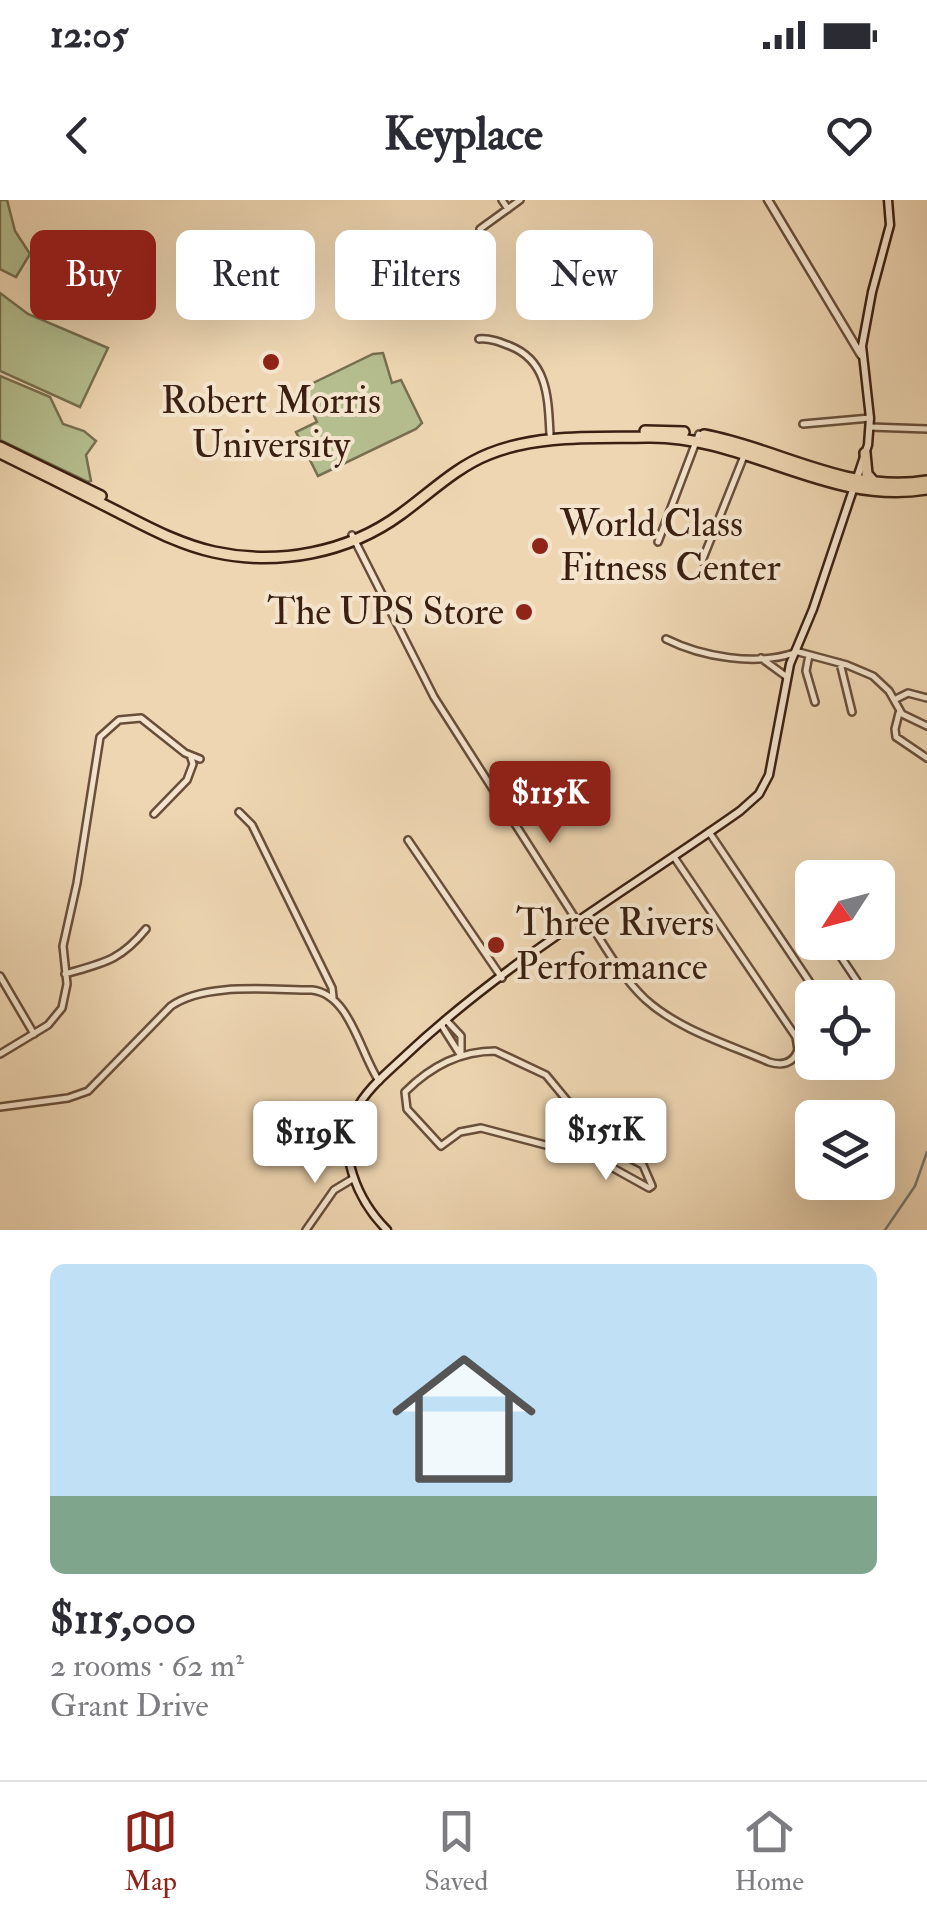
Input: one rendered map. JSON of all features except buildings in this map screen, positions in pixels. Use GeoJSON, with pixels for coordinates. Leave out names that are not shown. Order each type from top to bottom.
{"type":"FeatureCollection","features":[{"type":"Feature","properties":{"kind":"main road"},"geometry":{"type":"LineString","coordinates":[[768,200],[862,356]]}},
{"type":"Feature","properties":{"kind":"main road"},"geometry":{"type":"LineString","coordinates":[[387,1230],[367,1205],[354,1178],[350,1126],[360,1102],[444,1021],[750,803],[766,783],[787,677],[865,453],[870,423],[862,356],[868,310],[890,226],[888,200]]}},
{"type":"Feature","properties":{"kind":"main road"},"geometry":{"type":"LineString","coordinates":[[354,538],[478,452],[521,438],[550,434],[666,430],[744,444],[854,485],[927,481]]}},
{"type":"Feature","properties":{"kind":"main road"},"geometry":{"type":"LineString","coordinates":[[0,450],[167,530],[241,550],[286,550],[354,538],[386,524],[471,462],[513,446],[553,440],[698,437],[854,485],[894,493],[927,489]]}},
{"type":"Feature","properties":{"kind":"main road"},"geometry":{"type":"LineString","coordinates":[[865,453],[867,474],[876,484]]}},
{"type":"Feature","properties":{"kind":"street"},"geometry":{"type":"LineString","coordinates":[[502,200],[508,209]]}},
{"type":"Feature","properties":{"kind":"street"},"geometry":{"type":"LineString","coordinates":[[480,229],[520,200]]}},
{"type":"Feature","properties":{"kind":"street"},"geometry":{"type":"LineString","coordinates":[[479,339],[488,338],[514,348],[531,357],[539,367],[545,384],[550,434]]}},
{"type":"Feature","properties":{"kind":"street"},"geometry":{"type":"LineString","coordinates":[[803,424],[870,423],[927,429]]}},
{"type":"Feature","properties":{"kind":"street"},"geometry":{"type":"LineString","coordinates":[[658,542],[698,437]]}},
{"type":"Feature","properties":{"kind":"street"},"geometry":{"type":"LineString","coordinates":[[702,562],[745,453]]}},
{"type":"Feature","properties":{"kind":"street"},"geometry":{"type":"LineString","coordinates":[[354,538],[428,685],[582,920],[630,983],[657,1008],[685,1026],[769,1062],[790,1062],[798,1050],[796,1037],[674,857]]}},
{"type":"Feature","properties":{"kind":"street"},"geometry":{"type":"LineString","coordinates":[[666,640],[709,654],[761,658],[795,652],[840,662],[873,676],[900,712],[927,726]]}},
{"type":"Feature","properties":{"kind":"street"},"geometry":{"type":"LineString","coordinates":[[809,655],[806,671],[815,702]]}},
{"type":"Feature","properties":{"kind":"street"},"geometry":{"type":"LineString","coordinates":[[761,658],[787,677]]}},
{"type":"Feature","properties":{"kind":"street"},"geometry":{"type":"LineString","coordinates":[[840,662],[852,712]]}},
{"type":"Feature","properties":{"kind":"street"},"geometry":{"type":"LineString","coordinates":[[894,700],[912,693],[927,698]]}},
{"type":"Feature","properties":{"kind":"street"},"geometry":{"type":"LineString","coordinates":[[900,712],[894,729],[896,737],[927,758]]}},
{"type":"Feature","properties":{"kind":"street"},"geometry":{"type":"LineString","coordinates":[[0,1054],[52,1022],[62,1008],[66,974],[62,946],[100,737],[120,720],[141,718],[189,756],[200,759]]}},
{"type":"Feature","properties":{"kind":"street"},"geometry":{"type":"LineString","coordinates":[[154,814],[187,780],[193,764],[189,756]]}},
{"type":"Feature","properties":{"kind":"street"},"geometry":{"type":"LineString","coordinates":[[239,812],[252,825],[333,997],[379,1081]]}},
{"type":"Feature","properties":{"kind":"street"},"geometry":{"type":"LineString","coordinates":[[709,832],[813,987],[829,997],[844,992],[856,981],[843,960]]}},
{"type":"Feature","properties":{"kind":"street"},"geometry":{"type":"LineString","coordinates":[[408,840],[502,978]]}},
{"type":"Feature","properties":{"kind":"street"},"geometry":{"type":"LineString","coordinates":[[66,974],[117,959],[146,929]]}},
{"type":"Feature","properties":{"kind":"street"},"geometry":{"type":"LineString","coordinates":[[0,976],[34,1034]]}},
{"type":"Feature","properties":{"kind":"street"},"geometry":{"type":"LineString","coordinates":[[0,1106],[68,1098],[88,1091],[168,1010],[189,996],[203,992],[312,990],[333,997]]}},
{"type":"Feature","properties":{"kind":"street"},"geometry":{"type":"LineString","coordinates":[[444,1021],[442,1026],[461,1056]]}},
{"type":"Feature","properties":{"kind":"street"},"geometry":{"type":"LineString","coordinates":[[495,1052],[546,1076],[602,1144],[643,1165],[652,1186],[595,1158],[481,1128],[460,1132],[441,1146],[407,1110],[404,1097],[423,1075],[461,1056],[495,1052]]}},
{"type":"Feature","properties":{"kind":"street"},"geometry":{"type":"LineString","coordinates":[[306,1230],[334,1190],[354,1178]]}},
{"type":"Feature","properties":{"kind":"green space"},"geometry":{"type":"Polygon","coordinates":[[[0,200],[7,200],[15,231],[30,254],[16,277],[0,269],[0,200]]]}},
{"type":"Feature","properties":{"kind":"green space"},"geometry":{"type":"Polygon","coordinates":[[[0,293],[30,315],[30,320],[42,320],[108,348],[80,407],[0,371],[0,293]]]}},
{"type":"Feature","properties":{"kind":"green space"},"geometry":{"type":"Polygon","coordinates":[[[383,353],[392,383],[401,380],[422,423],[318,476],[296,432],[317,422],[306,399],[307,386],[373,354],[383,353]]]}},
{"type":"Feature","properties":{"kind":"green space"},"geometry":{"type":"Polygon","coordinates":[[[0,376],[50,397],[63,424],[84,431],[96,441],[86,455],[91,481],[0,440],[0,376]]]}},
{"type":"Feature","properties":{"kind":"waterway"},"geometry":{"type":"LineString","coordinates":[[885,1230],[915,1186],[927,1152]]}},
{"type":"Feature","properties":{"kind":"place","name":"Robert Morris University"},"geometry":{"type":"Point","coordinates":[271,362]}},
{"type":"Feature","properties":{"kind":"place","name":"World Class Fitness Center"},"geometry":{"type":"Point","coordinates":[540,546]}},
{"type":"Feature","properties":{"kind":"place","name":"The UPS Store"},"geometry":{"type":"Point","coordinates":[524,612]}},
{"type":"Feature","properties":{"kind":"place","name":"Three Rivers Performance"},"geometry":{"type":"Point","coordinates":[496,945]}}]}
